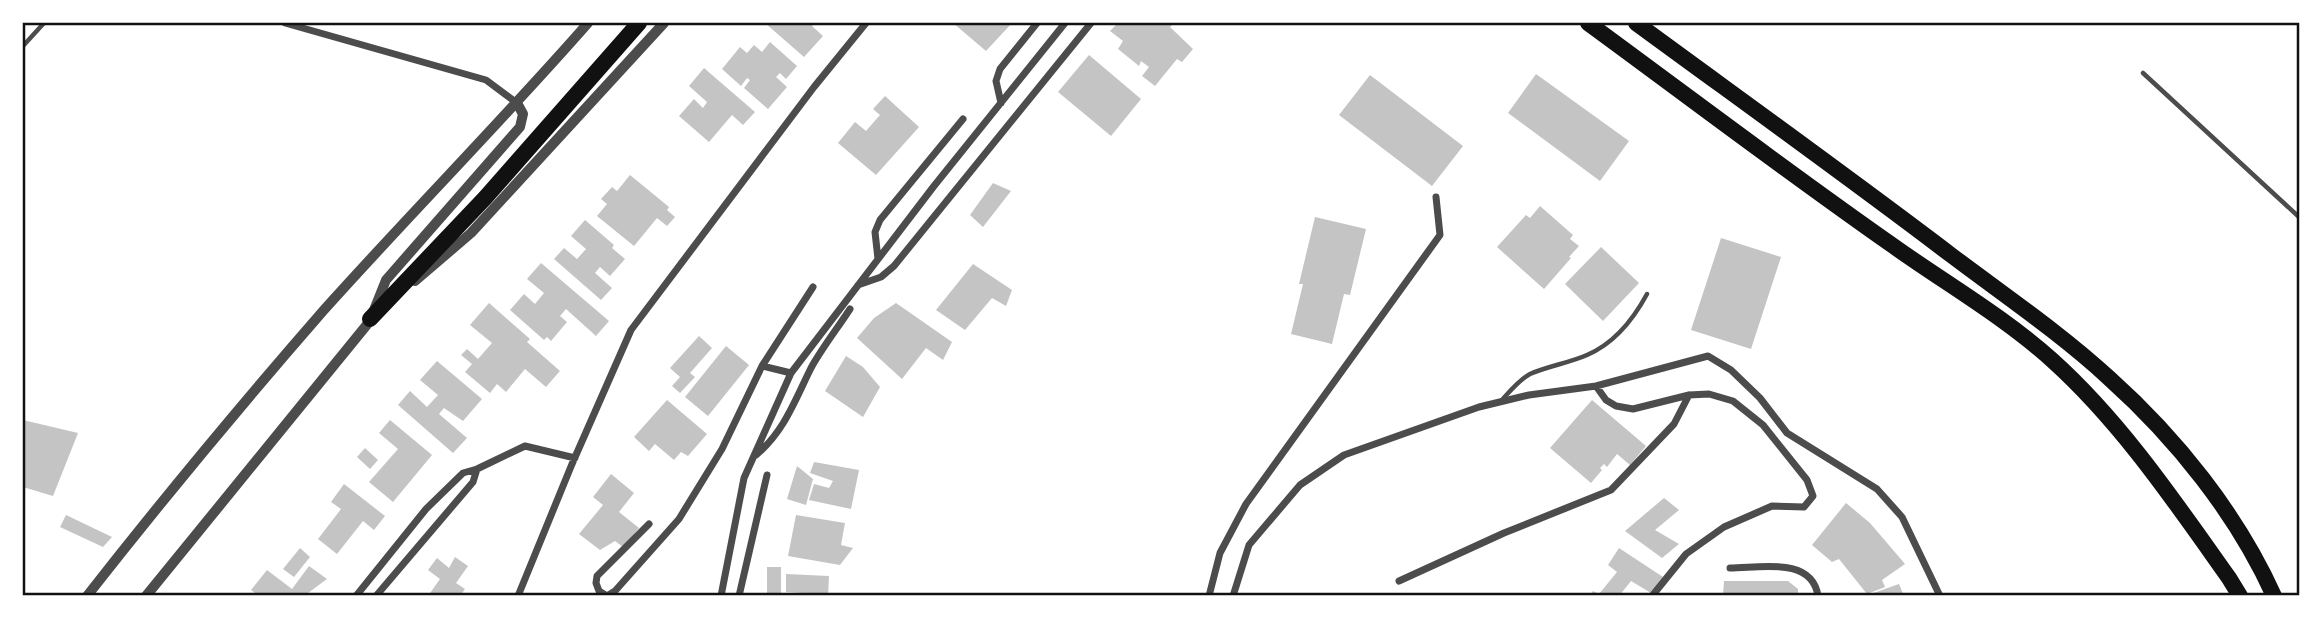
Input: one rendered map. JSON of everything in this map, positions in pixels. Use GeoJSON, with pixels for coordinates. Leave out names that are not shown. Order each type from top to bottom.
{"type":"FeatureCollection","features":[{"type":"Feature","properties":{"kind":"highway"},"geometry":{"type":"LineString","coordinates":[[370,319],[485,198],[639,23]]}},
{"type":"Feature","properties":{"kind":"highway"},"geometry":{"type":"LineString","coordinates":[[1588,23],[1892,245],[1972,299],[2052,360],[2145,461],[2240,596]]}},
{"type":"Feature","properties":{"kind":"highway"},"geometry":{"type":"LineString","coordinates":[[1636,23],[1908,222],[2071,346],[2137,405],[2181,453],[2221,505],[2253,554],[2274,596]]}},
{"type":"Feature","properties":{"kind":"street"},"geometry":{"type":"LineString","coordinates":[[285,23],[486,80],[517,103],[523,114],[520,127],[386,280],[370,319]]}},
{"type":"Feature","properties":{"kind":"street"},"geometry":{"type":"LineString","coordinates":[[87,596],[323,312],[588,23]]}},
{"type":"Feature","properties":{"kind":"street"},"geometry":{"type":"LineString","coordinates":[[146,596],[370,319],[471,233],[664,23]]}},
{"type":"Feature","properties":{"kind":"street"},"geometry":{"type":"LineString","coordinates":[[518,596],[631,330],[814,87],[866,23]]}},
{"type":"Feature","properties":{"kind":"street"},"geometry":{"type":"LineString","coordinates":[[1001,103],[996,81],[1000,69],[1037,23]]}},
{"type":"Feature","properties":{"kind":"street"},"geometry":{"type":"LineString","coordinates":[[721,596],[744,478],[791,373],[1065,23]]}},
{"type":"Feature","properties":{"kind":"street"},"geometry":{"type":"LineString","coordinates":[[858,286],[881,277],[894,266],[1091,23]]}},
{"type":"Feature","properties":{"kind":"street"},"geometry":{"type":"LineString","coordinates":[[878,259],[875,232],[880,220],[963,119]]}},
{"type":"Feature","properties":{"kind":"street"},"geometry":{"type":"LineString","coordinates":[[1209,596],[1220,553],[1246,504],[1440,235],[1436,197]]}},
{"type":"Feature","properties":{"kind":"street"},"geometry":{"type":"LineString","coordinates":[[649,524],[597,576],[599,591],[607,596],[615,591],[679,519],[722,449],[762,366],[813,287]]}},
{"type":"Feature","properties":{"kind":"street"},"geometry":{"type":"LineString","coordinates":[[753,458],[781,429],[813,365],[850,309]]}},
{"type":"Feature","properties":{"kind":"street"},"geometry":{"type":"LineString","coordinates":[[1233,595],[1249,545],[1300,485],[1343,455],[1502,401],[1596,386],[1708,356],[1731,370],[1760,398],[1787,433],[1877,489],[1902,517],[1940,596]]}},
{"type":"Feature","properties":{"kind":"street"},"geometry":{"type":"LineString","coordinates":[[762,366],[791,373]]}},
{"type":"Feature","properties":{"kind":"street"},"geometry":{"type":"LineString","coordinates":[[1596,386],[1605,400],[1616,406],[1633,409],[1689,395],[1709,394],[1732,401],[1763,425],[1807,480],[1813,496],[1804,507],[1772,506],[1724,527],[1686,554],[1653,596]]}},
{"type":"Feature","properties":{"kind":"street"},"geometry":{"type":"LineString","coordinates":[[1399,581],[1504,533],[1611,490],[1674,424],[1689,395]]}},
{"type":"Feature","properties":{"kind":"street"},"geometry":{"type":"LineString","coordinates":[[356,596],[426,509],[463,473],[525,446],[575,458]]}},
{"type":"Feature","properties":{"kind":"street"},"geometry":{"type":"LineString","coordinates":[[376,596],[473,482],[477,469]]}},
{"type":"Feature","properties":{"kind":"street"},"geometry":{"type":"LineString","coordinates":[[739,596],[766,475]]}},
{"type":"Feature","properties":{"kind":"street"},"geometry":{"type":"LineString","coordinates":[[426,509],[440,520]]}},
{"type":"Feature","properties":{"kind":"street"},"geometry":{"type":"LineString","coordinates":[[1730,568],[1796,568],[1809,575],[1817,586],[1818,596]]}},
{"type":"Feature","properties":{"kind":"lane"},"geometry":{"type":"LineString","coordinates":[[23,46],[44,23]]}},
{"type":"Feature","properties":{"kind":"lane"},"geometry":{"type":"LineString","coordinates":[[2143,72],[2299,217]]}},
{"type":"Feature","properties":{"kind":"lane"},"geometry":{"type":"LineString","coordinates":[[1502,401],[1529,374],[1582,358],[1606,344],[1621,332],[1637,313],[1647,294]]}},
{"type":"Feature","properties":{"kind":"building"},"geometry":{"type":"Polygon","coordinates":[[[765,23],[816,23],[812,26],[823,36],[804,57],[765,23]]]}},
{"type":"Feature","properties":{"kind":"building"},"geometry":{"type":"Polygon","coordinates":[[[953,23],[1012,23],[986,51],[953,23]]]}},
{"type":"Feature","properties":{"kind":"building"},"geometry":{"type":"Polygon","coordinates":[[[1118,23],[1174,23],[1170,27],[1193,49],[1182,62],[1177,59],[1155,86],[1142,76],[1149,67],[1141,61],[1139,66],[1118,49],[1123,41],[1110,31],[1118,23]]]}},
{"type":"Feature","properties":{"kind":"building"},"geometry":{"type":"Polygon","coordinates":[[[770,42],[797,66],[786,79],[780,73],[776,77],[787,87],[768,109],[744,88],[750,80],[747,78],[741,86],[722,69],[740,47],[747,53],[754,45],[762,52],[770,42]]]}},
{"type":"Feature","properties":{"kind":"building"},"geometry":{"type":"Polygon","coordinates":[[[1089,55],[1141,99],[1111,136],[1058,92],[1089,55]]]}},
{"type":"Feature","properties":{"kind":"building"},"geometry":{"type":"Polygon","coordinates":[[[704,68],[755,112],[743,125],[732,115],[709,142],[679,116],[694,99],[703,108],[707,102],[689,86],[704,68]]]}},
{"type":"Feature","properties":{"kind":"building"},"geometry":{"type":"Polygon","coordinates":[[[1536,74],[1629,141],[1600,181],[1508,113],[1536,74]]]}},
{"type":"Feature","properties":{"kind":"building"},"geometry":{"type":"Polygon","coordinates":[[[1370,75],[1463,146],[1432,186],[1339,115],[1370,75]]]}},
{"type":"Feature","properties":{"kind":"building"},"geometry":{"type":"Polygon","coordinates":[[[885,96],[919,127],[876,175],[838,143],[855,122],[866,131],[880,115],[873,109],[885,96]]]}},
{"type":"Feature","properties":{"kind":"building"},"geometry":{"type":"Polygon","coordinates":[[[630,175],[669,207],[667,210],[675,217],[667,226],[657,218],[634,246],[597,216],[607,204],[601,199],[612,187],[617,191],[630,175]]]}},
{"type":"Feature","properties":{"kind":"building"},"geometry":{"type":"Polygon","coordinates":[[[993,183],[1011,191],[983,227],[970,215],[993,183]]]}},
{"type":"Feature","properties":{"kind":"building"},"geometry":{"type":"Polygon","coordinates":[[[1540,206],[1573,235],[1570,239],[1579,246],[1544,289],[1497,247],[1526,215],[1530,218],[1540,206]]]}},
{"type":"Feature","properties":{"kind":"building"},"geometry":{"type":"Polygon","coordinates":[[[1315,217],[1366,229],[1350,295],[1344,294],[1332,344],[1291,334],[1303,284],[1299,284],[1315,217]]]}},
{"type":"Feature","properties":{"kind":"building"},"geometry":{"type":"Polygon","coordinates":[[[585,220],[614,245],[612,248],[625,259],[610,276],[600,267],[595,273],[612,288],[601,300],[554,259],[564,248],[577,259],[586,249],[571,236],[585,220]]]}},
{"type":"Feature","properties":{"kind":"building"},"geometry":{"type":"Polygon","coordinates":[[[1721,238],[1781,257],[1751,349],[1691,330],[1721,238]]]}},
{"type":"Feature","properties":{"kind":"building"},"geometry":{"type":"Polygon","coordinates":[[[1601,247],[1639,283],[1603,321],[1565,284],[1601,247]]]}},
{"type":"Feature","properties":{"kind":"building"},"geometry":{"type":"Polygon","coordinates":[[[541,263],[609,321],[596,336],[566,309],[560,316],[567,322],[551,341],[547,337],[544,340],[510,310],[524,294],[535,304],[544,293],[527,279],[541,263]]]}},
{"type":"Feature","properties":{"kind":"building"},"geometry":{"type":"Polygon","coordinates":[[[973,264],[1012,290],[1006,306],[992,298],[965,330],[936,310],[973,264]]]}},
{"type":"Feature","properties":{"kind":"building"},"geometry":{"type":"Polygon","coordinates":[[[489,303],[530,339],[527,342],[560,371],[546,387],[525,369],[506,392],[497,384],[490,393],[465,372],[472,364],[461,355],[467,349],[478,359],[492,343],[470,325],[489,303]]]}},
{"type":"Feature","properties":{"kind":"building"},"geometry":{"type":"Polygon","coordinates":[[[896,303],[952,342],[943,360],[926,348],[902,379],[857,338],[874,318],[896,303]]]}},
{"type":"Feature","properties":{"kind":"building"},"geometry":{"type":"Polygon","coordinates":[[[699,336],[712,348],[690,373],[695,377],[680,393],[672,386],[680,377],[670,368],[699,336]]]}},
{"type":"Feature","properties":{"kind":"building"},"geometry":{"type":"Polygon","coordinates":[[[726,346],[749,365],[708,416],[685,397],[726,346]]]}},
{"type":"Feature","properties":{"kind":"building"},"geometry":{"type":"Polygon","coordinates":[[[846,356],[863,367],[880,387],[863,417],[825,391],[846,356]]]}},
{"type":"Feature","properties":{"kind":"building"},"geometry":{"type":"Polygon","coordinates":[[[437,361],[482,399],[463,421],[444,408],[439,414],[467,438],[453,453],[398,405],[410,391],[427,407],[438,395],[420,380],[437,361]]]}},
{"type":"Feature","properties":{"kind":"building"},"geometry":{"type":"Polygon","coordinates":[[[667,400],[707,434],[688,456],[681,452],[674,460],[655,444],[649,451],[634,437],[667,400]]]}},
{"type":"Feature","properties":{"kind":"building"},"geometry":{"type":"Polygon","coordinates":[[[1592,400],[1646,446],[1630,465],[1617,454],[1607,467],[1604,464],[1600,468],[1602,470],[1591,483],[1550,448],[1592,400]]]}},
{"type":"Feature","properties":{"kind":"building"},"geometry":{"type":"Polygon","coordinates":[[[23,420],[78,433],[53,496],[23,487],[23,420]]]}},
{"type":"Feature","properties":{"kind":"building"},"geometry":{"type":"Polygon","coordinates":[[[390,420],[432,455],[393,502],[369,482],[398,449],[379,433],[390,420]]]}},
{"type":"Feature","properties":{"kind":"building"},"geometry":{"type":"Polygon","coordinates":[[[365,448],[378,460],[370,469],[357,457],[365,448]]]}},
{"type":"Feature","properties":{"kind":"building"},"geometry":{"type":"Polygon","coordinates":[[[814,462],[859,470],[851,509],[809,500],[814,484],[829,488],[833,481],[810,473],[814,462]]]}},
{"type":"Feature","properties":{"kind":"building"},"geometry":{"type":"Polygon","coordinates":[[[797,466],[813,479],[806,505],[787,499],[797,466]]]}},
{"type":"Feature","properties":{"kind":"building"},"geometry":{"type":"Polygon","coordinates":[[[611,474],[634,493],[619,512],[639,528],[623,547],[615,541],[600,550],[579,534],[603,505],[593,497],[611,474]]]}},
{"type":"Feature","properties":{"kind":"building"},"geometry":{"type":"Polygon","coordinates":[[[344,484],[385,516],[374,530],[363,521],[337,554],[318,539],[341,509],[331,502],[344,484]]]}},
{"type":"Feature","properties":{"kind":"building"},"geometry":{"type":"Polygon","coordinates":[[[1664,498],[1679,510],[1655,530],[1679,544],[1662,558],[1625,531],[1664,498]]]}},
{"type":"Feature","properties":{"kind":"building"},"geometry":{"type":"Polygon","coordinates":[[[1846,503],[1870,523],[1905,564],[1882,580],[1885,587],[1867,594],[1839,559],[1832,562],[1812,545],[1846,503]]]}},
{"type":"Feature","properties":{"kind":"building"},"geometry":{"type":"Polygon","coordinates":[[[66,515],[112,537],[103,547],[60,527],[66,515]]]}},
{"type":"Feature","properties":{"kind":"building"},"geometry":{"type":"Polygon","coordinates":[[[796,515],[845,523],[841,545],[853,548],[840,565],[788,556],[796,515]]]}},
{"type":"Feature","properties":{"kind":"building"},"geometry":{"type":"Polygon","coordinates":[[[300,548],[310,557],[294,577],[283,569],[300,548]]]}},
{"type":"Feature","properties":{"kind":"building"},"geometry":{"type":"Polygon","coordinates":[[[1619,548],[1663,577],[1651,593],[1631,581],[1619,596],[1589,596],[1593,591],[1599,594],[1617,572],[1608,565],[1619,548]]]}},
{"type":"Feature","properties":{"kind":"building"},"geometry":{"type":"Polygon","coordinates":[[[455,557],[468,566],[456,583],[465,589],[460,596],[428,596],[440,579],[428,570],[437,558],[449,568],[455,557]]]}},
{"type":"Feature","properties":{"kind":"building"},"geometry":{"type":"Polygon","coordinates":[[[309,566],[327,579],[304,596],[259,596],[251,590],[267,570],[292,589],[309,566]]]}},
{"type":"Feature","properties":{"kind":"building"},"geometry":{"type":"Polygon","coordinates":[[[767,567],[781,567],[781,596],[767,596],[767,567]]]}},
{"type":"Feature","properties":{"kind":"building"},"geometry":{"type":"Polygon","coordinates":[[[786,574],[829,576],[828,596],[803,596],[803,593],[786,592],[786,574]]]}},
{"type":"Feature","properties":{"kind":"building"},"geometry":{"type":"Polygon","coordinates":[[[1724,581],[1788,581],[1798,589],[1798,596],[1723,596],[1724,581]]]}},
{"type":"Feature","properties":{"kind":"building"},"geometry":{"type":"Polygon","coordinates":[[[1899,584],[1904,596],[1865,596],[1899,584]]]}}]}
